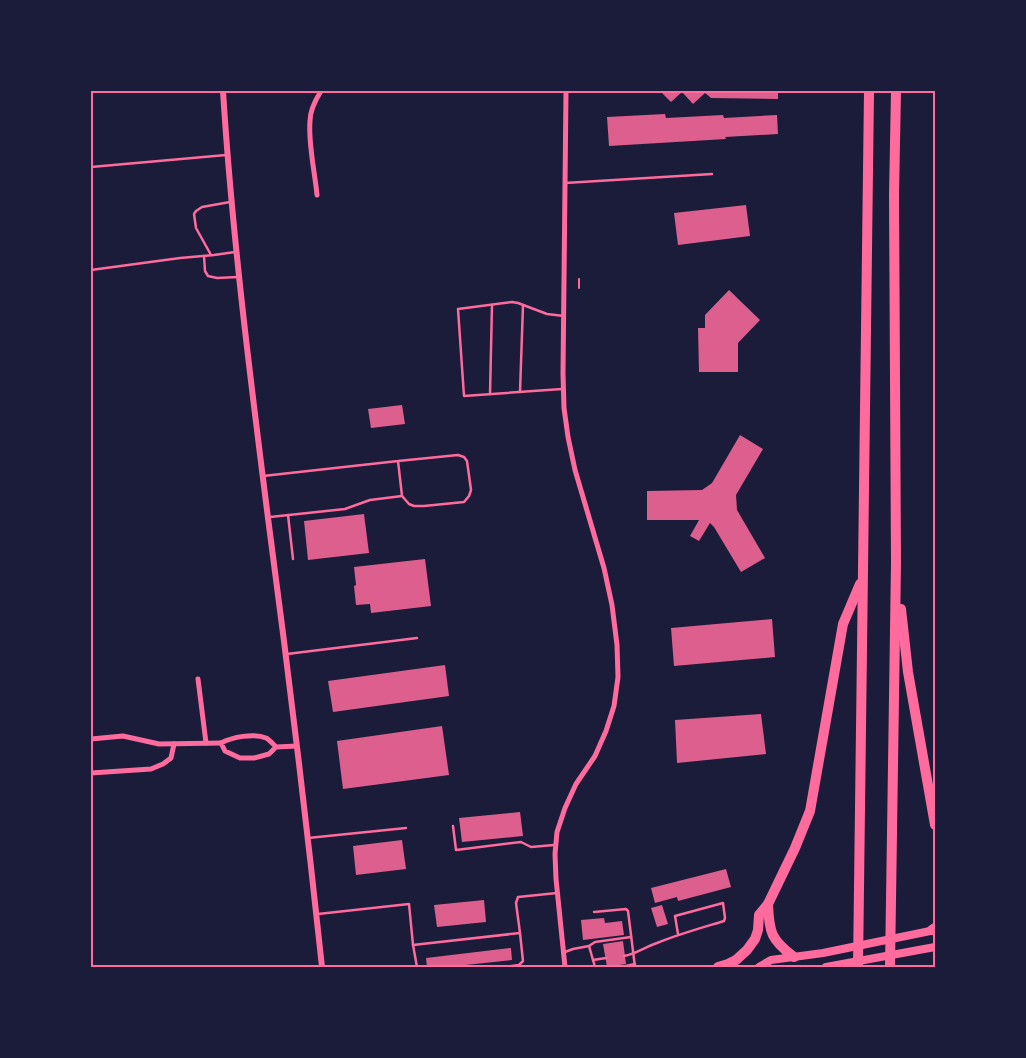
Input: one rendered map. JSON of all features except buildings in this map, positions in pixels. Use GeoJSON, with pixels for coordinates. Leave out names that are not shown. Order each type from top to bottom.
{"type":"FeatureCollection","features":[{"type":"Feature","properties":{"kind":"highway"},"geometry":{"type":"LineString","coordinates":[[858,967],[869,91]]}},
{"type":"Feature","properties":{"kind":"highway"},"geometry":{"type":"LineString","coordinates":[[890,967],[896,563],[894,215],[896,91]]}},
{"type":"Feature","properties":{"kind":"highway"},"geometry":{"type":"LineString","coordinates":[[896,563],[908,672],[935,825]]}},
{"type":"Feature","properties":{"kind":"highway"},"geometry":{"type":"LineString","coordinates":[[718,967],[736,960],[748,950],[758,930],[759,915],[768,904],[795,848],[810,810],[843,624],[862,578]]}},
{"type":"Feature","properties":{"kind":"highway"},"geometry":{"type":"LineString","coordinates":[[768,904],[769,924],[773,937],[782,948],[794,957]]}},
{"type":"Feature","properties":{"kind":"main road"},"geometry":{"type":"LineString","coordinates":[[758,967],[771,960],[823,952],[934,929]]}},
{"type":"Feature","properties":{"kind":"main road"},"geometry":{"type":"LineString","coordinates":[[826,967],[935,947]]}},
{"type":"Feature","properties":{"kind":"street"},"geometry":{"type":"LineString","coordinates":[[222,91],[236,252],[286,654],[322,967]]}},
{"type":"Feature","properties":{"kind":"street"},"geometry":{"type":"LineString","coordinates":[[317,196],[310,119],[313,107],[321,91]]}},
{"type":"Feature","properties":{"kind":"street"},"geometry":{"type":"LineString","coordinates":[[565,967],[556,880],[557,832],[576,784],[595,756],[606,731],[614,706],[618,677],[617,645],[612,605],[604,568],[575,470],[564,408],[566,91]]}},
{"type":"Feature","properties":{"kind":"street"},"geometry":{"type":"LineString","coordinates":[[198,680],[206,743]]}},
{"type":"Feature","properties":{"kind":"street"},"geometry":{"type":"LineString","coordinates":[[91,739],[123,736],[160,744],[174,744],[221,743],[230,738],[251,736],[267,738],[276,747]]}},
{"type":"Feature","properties":{"kind":"street"},"geometry":{"type":"LineString","coordinates":[[221,743],[225,752],[240,758],[254,758],[269,754],[276,747],[297,746]]}},
{"type":"Feature","properties":{"kind":"street"},"geometry":{"type":"LineString","coordinates":[[91,772],[151,769],[171,758],[174,744]]}},
{"type":"Feature","properties":{"kind":"lane"},"geometry":{"type":"LineString","coordinates":[[91,167],[228,155]]}},
{"type":"Feature","properties":{"kind":"lane"},"geometry":{"type":"LineString","coordinates":[[565,183],[712,174]]}},
{"type":"Feature","properties":{"kind":"lane"},"geometry":{"type":"LineString","coordinates":[[211,256],[196,228],[194,214],[202,207],[232,202]]}},
{"type":"Feature","properties":{"kind":"lane"},"geometry":{"type":"LineString","coordinates":[[91,270],[236,252]]}},
{"type":"Feature","properties":{"kind":"lane"},"geometry":{"type":"LineString","coordinates":[[204,256],[205,271],[208,276],[217,278],[239,277]]}},
{"type":"Feature","properties":{"kind":"lane"},"geometry":{"type":"LineString","coordinates":[[563,389],[464,396],[458,308],[512,302],[547,314],[564,316]]}},
{"type":"Feature","properties":{"kind":"lane"},"geometry":{"type":"LineString","coordinates":[[490,394],[492,305]]}},
{"type":"Feature","properties":{"kind":"lane"},"geometry":{"type":"LineString","coordinates":[[520,392],[523,305]]}},
{"type":"Feature","properties":{"kind":"lane"},"geometry":{"type":"LineString","coordinates":[[263,476],[398,461],[453,455],[464,457],[467,461],[471,490],[470,496],[464,502],[424,506],[409,504],[402,496],[398,461]]}},
{"type":"Feature","properties":{"kind":"lane"},"geometry":{"type":"LineString","coordinates":[[268,517],[345,509],[370,500],[402,496]]}},
{"type":"Feature","properties":{"kind":"lane"},"geometry":{"type":"LineString","coordinates":[[288,515],[293,559]]}},
{"type":"Feature","properties":{"kind":"lane"},"geometry":{"type":"LineString","coordinates":[[286,654],[417,638]]}},
{"type":"Feature","properties":{"kind":"lane"},"geometry":{"type":"LineString","coordinates":[[453,826],[456,850],[521,842],[531,847],[556,845]]}},
{"type":"Feature","properties":{"kind":"lane"},"geometry":{"type":"LineString","coordinates":[[308,838],[406,828]]}},
{"type":"Feature","properties":{"kind":"lane"},"geometry":{"type":"LineString","coordinates":[[504,967],[519,965],[524,957],[516,903],[518,897],[558,893]]}},
{"type":"Feature","properties":{"kind":"lane"},"geometry":{"type":"LineString","coordinates":[[624,956],[634,954],[678,934],[724,921],[723,903],[675,916],[678,934]]}},
{"type":"Feature","properties":{"kind":"lane"},"geometry":{"type":"LineString","coordinates":[[317,914],[409,904],[417,967]]}},
{"type":"Feature","properties":{"kind":"lane"},"geometry":{"type":"LineString","coordinates":[[594,912],[626,909],[628,911],[635,966],[621,967]]}},
{"type":"Feature","properties":{"kind":"lane"},"geometry":{"type":"LineString","coordinates":[[413,945],[520,933]]}},
{"type":"Feature","properties":{"kind":"lane"},"geometry":{"type":"LineString","coordinates":[[564,952],[589,946],[595,942],[631,937]]}},
{"type":"Feature","properties":{"kind":"lane"},"geometry":{"type":"LineString","coordinates":[[589,946],[595,967]]}},
{"type":"Feature","properties":{"kind":"lane"},"geometry":{"type":"LineString","coordinates":[[593,960],[606,958]]}},
{"type":"Feature","properties":{"kind":"path"},"geometry":{"type":"LineString","coordinates":[[578,279],[579,288]]}}]}
